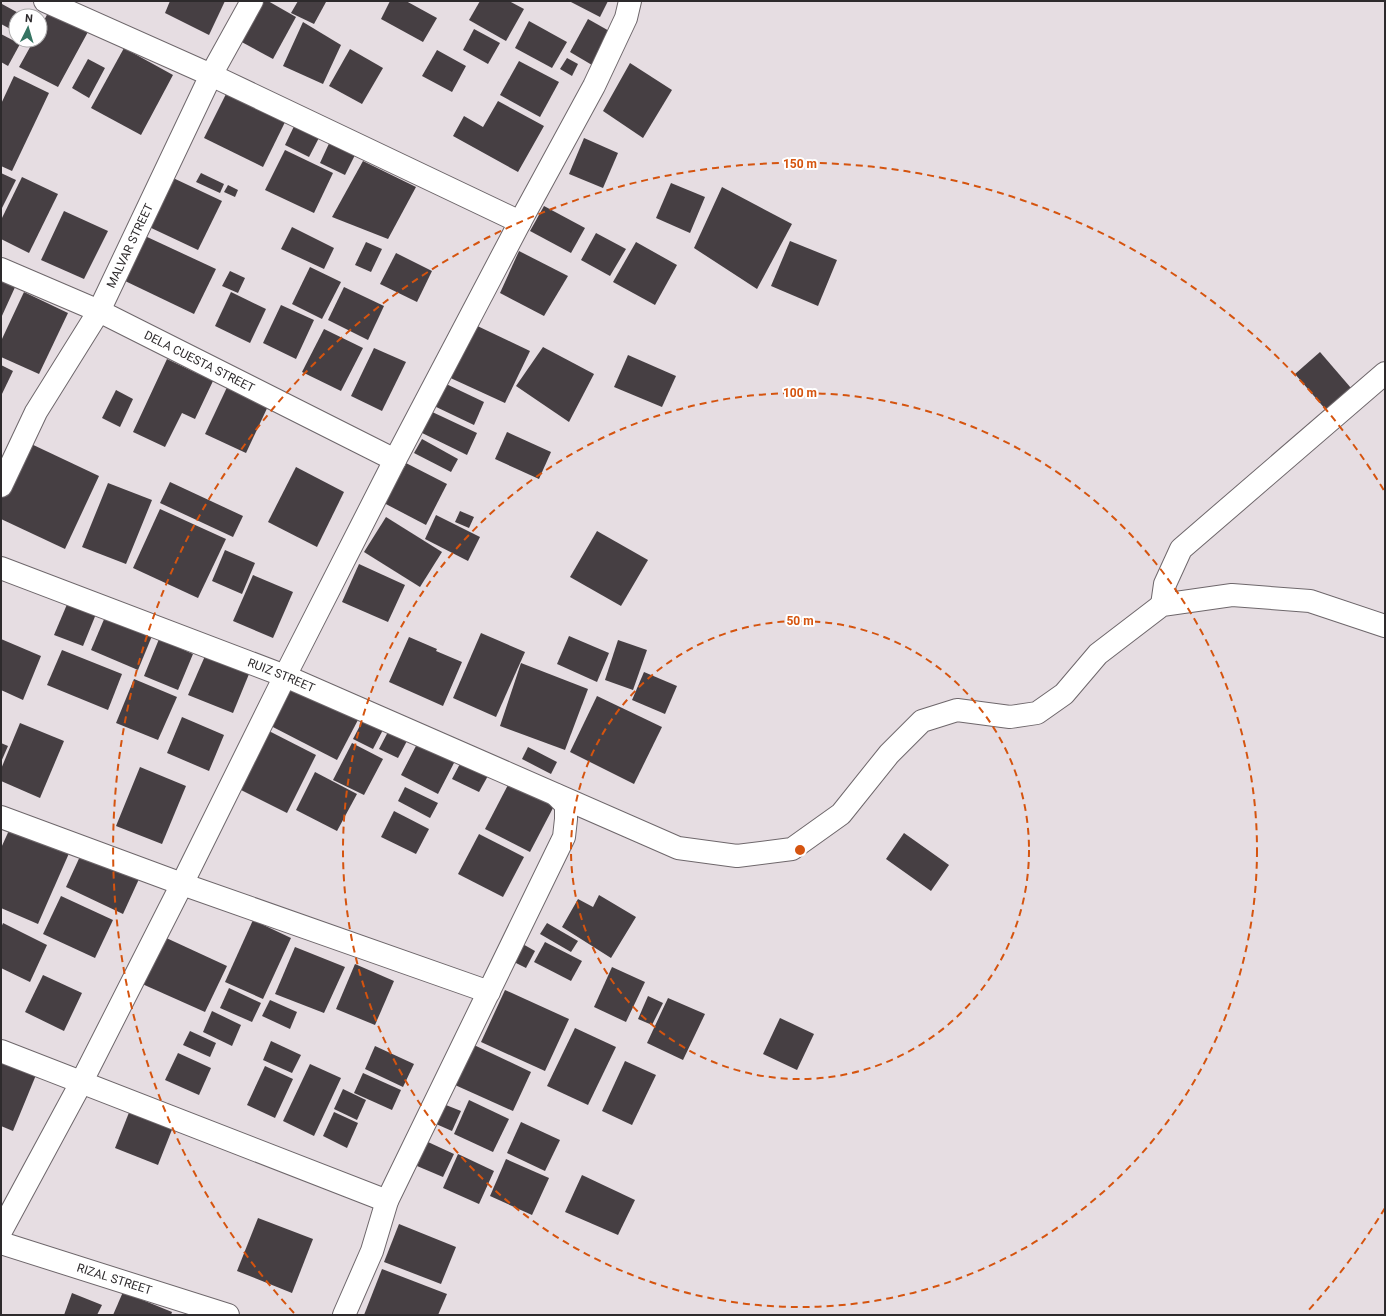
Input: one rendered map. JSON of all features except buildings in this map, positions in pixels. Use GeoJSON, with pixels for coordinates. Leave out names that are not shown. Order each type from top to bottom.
{"type":"FeatureCollection","features":[{"type":"Feature","properties":{"kind":"street"},"geometry":{"type":"LineString","coordinates":[[45,1],[211,75],[520,222]]}},
{"type":"Feature","properties":{"kind":"street","name":"MALVAR STREET"},"geometry":{"type":"LineString","coordinates":[[1,486],[36,412],[99,312],[211,75],[252,1]]}},
{"type":"Feature","properties":{"kind":"street"},"geometry":{"type":"LineString","coordinates":[[1,1231],[81,1083],[395,460],[520,222],[594,86],[626,18],[630,1]]}},
{"type":"Feature","properties":{"kind":"street","name":"DELA CUESTA STREET"},"geometry":{"type":"LineString","coordinates":[[1,269],[99,312],[395,460]]}},
{"type":"Feature","properties":{"kind":"street"},"geometry":{"type":"LineString","coordinates":[[1385,373],[1181,549],[1165,584],[1162,605],[1232,594],[1310,601],[1385,626]]}},
{"type":"Feature","properties":{"kind":"street","name":"RUIZ STREET"},"geometry":{"type":"LineString","coordinates":[[1,568],[285,676],[678,848],[737,856],[792,849],[841,814],[889,754],[922,721],[957,710],[1010,717],[1037,713],[1064,694],[1098,654],[1162,605]]}},
{"type":"Feature","properties":{"kind":"street"},"geometry":{"type":"LineString","coordinates":[[344,1315],[372,1252],[387,1201],[564,837],[566,805],[556,794]]}},
{"type":"Feature","properties":{"kind":"street"},"geometry":{"type":"LineString","coordinates":[[1,816],[182,884],[488,992]]}},
{"type":"Feature","properties":{"kind":"street"},"geometry":{"type":"LineString","coordinates":[[1,1051],[387,1201]]}},
{"type":"Feature","properties":{"kind":"street","name":"RIZAL STREET"},"geometry":{"type":"LineString","coordinates":[[1,1243],[228,1315]]}}]}
